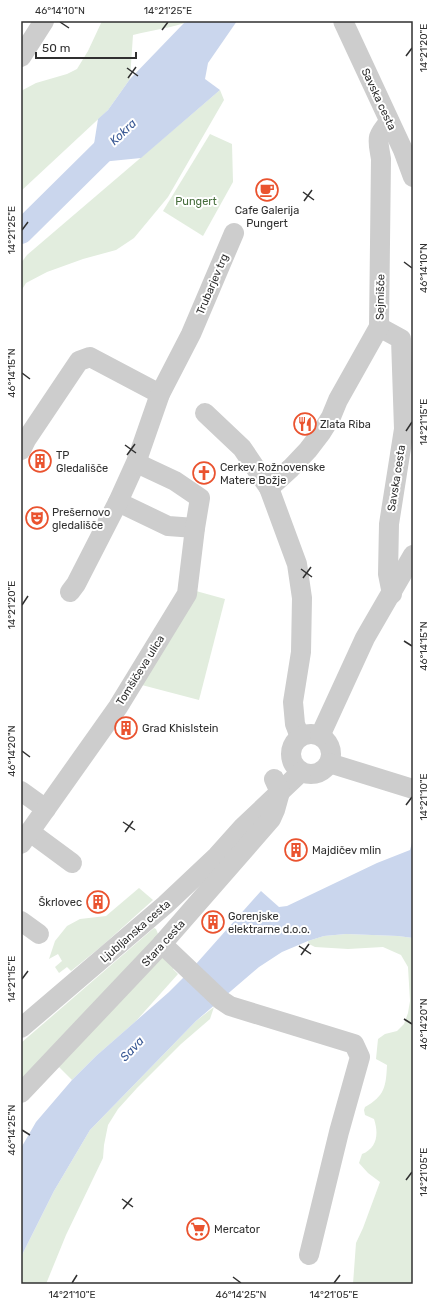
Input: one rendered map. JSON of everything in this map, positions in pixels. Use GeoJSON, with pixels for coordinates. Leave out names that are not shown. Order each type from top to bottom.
{"type":"FeatureCollection","features":[{"type":"Feature","properties":{"kind":"street"},"geometry":{"type":"LineString","coordinates":[[21,56],[44,21]]}},
{"type":"Feature","properties":{"kind":"street","name":"Savska cesta"},"geometry":{"type":"LineString","coordinates":[[343,21],[403,150],[413,177]]}},
{"type":"Feature","properties":{"kind":"street","name":"Sejmišče"},"geometry":{"type":"LineString","coordinates":[[269,488],[291,468],[321,433],[331,418],[338,400],[379,327],[381,159],[378,137],[389,122]]}},
{"type":"Feature","properties":{"kind":"street","name":"Trubarjev trg"},"geometry":{"type":"LineString","coordinates":[[73,588],[118,502],[137,460],[160,394],[191,334],[234,233]]}},
{"type":"Feature","properties":{"kind":"street","name":"Savska cesta"},"geometry":{"type":"LineString","coordinates":[[379,327],[401,339],[404,429],[389,524],[388,574],[392,594]]}},
{"type":"Feature","properties":{"kind":"street"},"geometry":{"type":"LineString","coordinates":[[21,450],[26,440],[79,361],[90,357],[160,394]]}},
{"type":"Feature","properties":{"kind":"street"},"geometry":{"type":"LineString","coordinates":[[205,413],[242,448],[269,488],[297,564],[302,598],[301,652],[293,702],[295,724],[300,737]]}},
{"type":"Feature","properties":{"kind":"street","name":"Tomšičeva ulica"},"geometry":{"type":"LineString","coordinates":[[25,838],[118,707],[187,594],[200,498],[175,481],[143,466],[137,460]]}},
{"type":"Feature","properties":{"kind":"street"},"geometry":{"type":"LineString","coordinates":[[118,502],[168,526],[195,528]]}},
{"type":"Feature","properties":{"kind":"street"},"geometry":{"type":"LineString","coordinates":[[320,736],[365,638],[392,594],[413,555]]}},
{"type":"Feature","properties":{"kind":"street"},"geometry":{"type":"LineString","coordinates":[[306,734],[320,736],[329,744],[331,750],[329,763],[326,768],[320,772],[307,774],[296,766],[290,754],[292,747],[295,741],[306,734]]}},
{"type":"Feature","properties":{"kind":"street"},"geometry":{"type":"LineString","coordinates":[[329,763],[413,789]]}},
{"type":"Feature","properties":{"kind":"street","name":"Ljubljanska cesta"},"geometry":{"type":"LineString","coordinates":[[21,1028],[165,905],[217,856],[296,766]]}},
{"type":"Feature","properties":{"kind":"street","name":"Stara cesta"},"geometry":{"type":"LineString","coordinates":[[21,1094],[162,944],[271,820],[275,810],[277,786]]}},
{"type":"Feature","properties":{"kind":"street"},"geometry":{"type":"LineString","coordinates":[[21,791],[46,809]]}},
{"type":"Feature","properties":{"kind":"street"},"geometry":{"type":"LineString","coordinates":[[25,838],[72,863]]}},
{"type":"Feature","properties":{"kind":"street"},"geometry":{"type":"LineString","coordinates":[[21,921],[39,934]]}},
{"type":"Feature","properties":{"kind":"street"},"geometry":{"type":"LineString","coordinates":[[162,944],[221,1000],[230,1006],[354,1044],[360,1058],[339,1132],[309,1255]]}},
{"type":"Feature","properties":{"kind":"green space"},"geometry":{"type":"Polygon","coordinates":[[[102,21],[190,21],[133,35],[130,79],[108,110],[21,191],[21,91],[36,83],[67,74],[77,69],[88,51],[102,21]]]}},
{"type":"Feature","properties":{"kind":"green space"},"geometry":{"type":"Polygon","coordinates":[[[220,90],[224,100],[168,197],[134,238],[116,250],[83,259],[47,272],[26,283],[21,291],[21,263],[27,255],[220,90]]]}},
{"type":"Feature","properties":{"kind":"green space","name":"Pungert"},"geometry":{"type":"Polygon","coordinates":[[[210,134],[232,144],[233,182],[203,236],[163,211],[210,134]]]}},
{"type":"Feature","properties":{"kind":"green space"},"geometry":{"type":"Polygon","coordinates":[[[196,591],[225,599],[199,700],[138,684],[196,591]]]}},
{"type":"Feature","properties":{"kind":"green space"},"geometry":{"type":"Polygon","coordinates":[[[139,888],[153,900],[103,945],[71,971],[67,967],[59,973],[55,967],[62,961],[58,954],[49,959],[55,941],[67,926],[80,919],[106,916],[139,888]]]}},
{"type":"Feature","properties":{"kind":"green space"},"geometry":{"type":"Polygon","coordinates":[[[154,928],[156,929],[160,939],[21,1086],[21,1043],[154,928]]]}},
{"type":"Feature","properties":{"kind":"green space"},"geometry":{"type":"Polygon","coordinates":[[[346,934],[413,938],[413,1284],[353,1284],[356,1243],[380,1182],[368,1173],[359,1163],[362,1154],[371,1148],[376,1140],[376,1125],[374,1119],[365,1115],[364,1110],[365,1107],[377,1099],[383,1090],[386,1079],[387,1065],[376,1059],[378,1039],[385,1034],[397,1031],[404,1024],[410,1001],[408,967],[401,955],[383,947],[348,949],[315,947],[309,944],[308,941],[324,936],[346,934]]]}},
{"type":"Feature","properties":{"kind":"green space"},"geometry":{"type":"Polygon","coordinates":[[[162,954],[178,964],[173,969],[178,974],[136,1021],[96,1056],[72,1080],[56,1064],[162,954]]]}},
{"type":"Feature","properties":{"kind":"green space"},"geometry":{"type":"Polygon","coordinates":[[[214,1007],[210,1019],[181,1044],[137,1088],[118,1109],[108,1125],[103,1158],[66,1235],[46,1284],[21,1284],[21,1257],[54,1191],[90,1130],[196,1021],[214,1007]]]}},
{"type":"Feature","properties":{"kind":"water"},"geometry":{"type":"Polygon","coordinates":[[[190,21],[237,21],[208,63],[205,79],[220,90],[141,158],[91,163],[98,119],[108,110],[130,79],[184,23],[190,21]]]}},
{"type":"Feature","properties":{"kind":"water","name":"Sava"},"geometry":{"type":"Polygon","coordinates":[[[413,839],[413,938],[346,934],[324,936],[282,952],[259,967],[196,1021],[90,1130],[54,1191],[21,1257],[21,1148],[36,1122],[72,1080],[96,1056],[169,992],[188,973],[261,891],[279,907],[287,906],[377,863],[410,850],[413,839]]]}},
{"type":"Feature","properties":{"kind":"waterway","name":"Kokra"},"geometry":{"type":"LineString","coordinates":[[21,232],[113,141]]}},
{"type":"Feature","properties":{"kind":"place","name":"Cafe Galerija Pungert"},"geometry":{"type":"Point","coordinates":[267,190]}},
{"type":"Feature","properties":{"kind":"place","name":"Zlata Riba"},"geometry":{"type":"Point","coordinates":[305,424]}},
{"type":"Feature","properties":{"kind":"place","name":"TP Gledališče"},"geometry":{"type":"Point","coordinates":[40,461]}},
{"type":"Feature","properties":{"kind":"place","name":"Cerkev Rožnovenske Matere Božje"},"geometry":{"type":"Point","coordinates":[204,473]}},
{"type":"Feature","properties":{"kind":"place","name":"Prešernovo gledališče"},"geometry":{"type":"Point","coordinates":[37,518]}},
{"type":"Feature","properties":{"kind":"place","name":"Grad Khislstein"},"geometry":{"type":"Point","coordinates":[126,728]}},
{"type":"Feature","properties":{"kind":"place","name":"Majdičev mlin"},"geometry":{"type":"Point","coordinates":[296,850]}},
{"type":"Feature","properties":{"kind":"place","name":"Škrlovec"},"geometry":{"type":"Point","coordinates":[98,902]}},
{"type":"Feature","properties":{"kind":"place","name":"Gorenjske elektrarne d.o.o."},"geometry":{"type":"Point","coordinates":[213,922]}},
{"type":"Feature","properties":{"kind":"place","name":"Mercator"},"geometry":{"type":"Point","coordinates":[198,1229]}}]}
